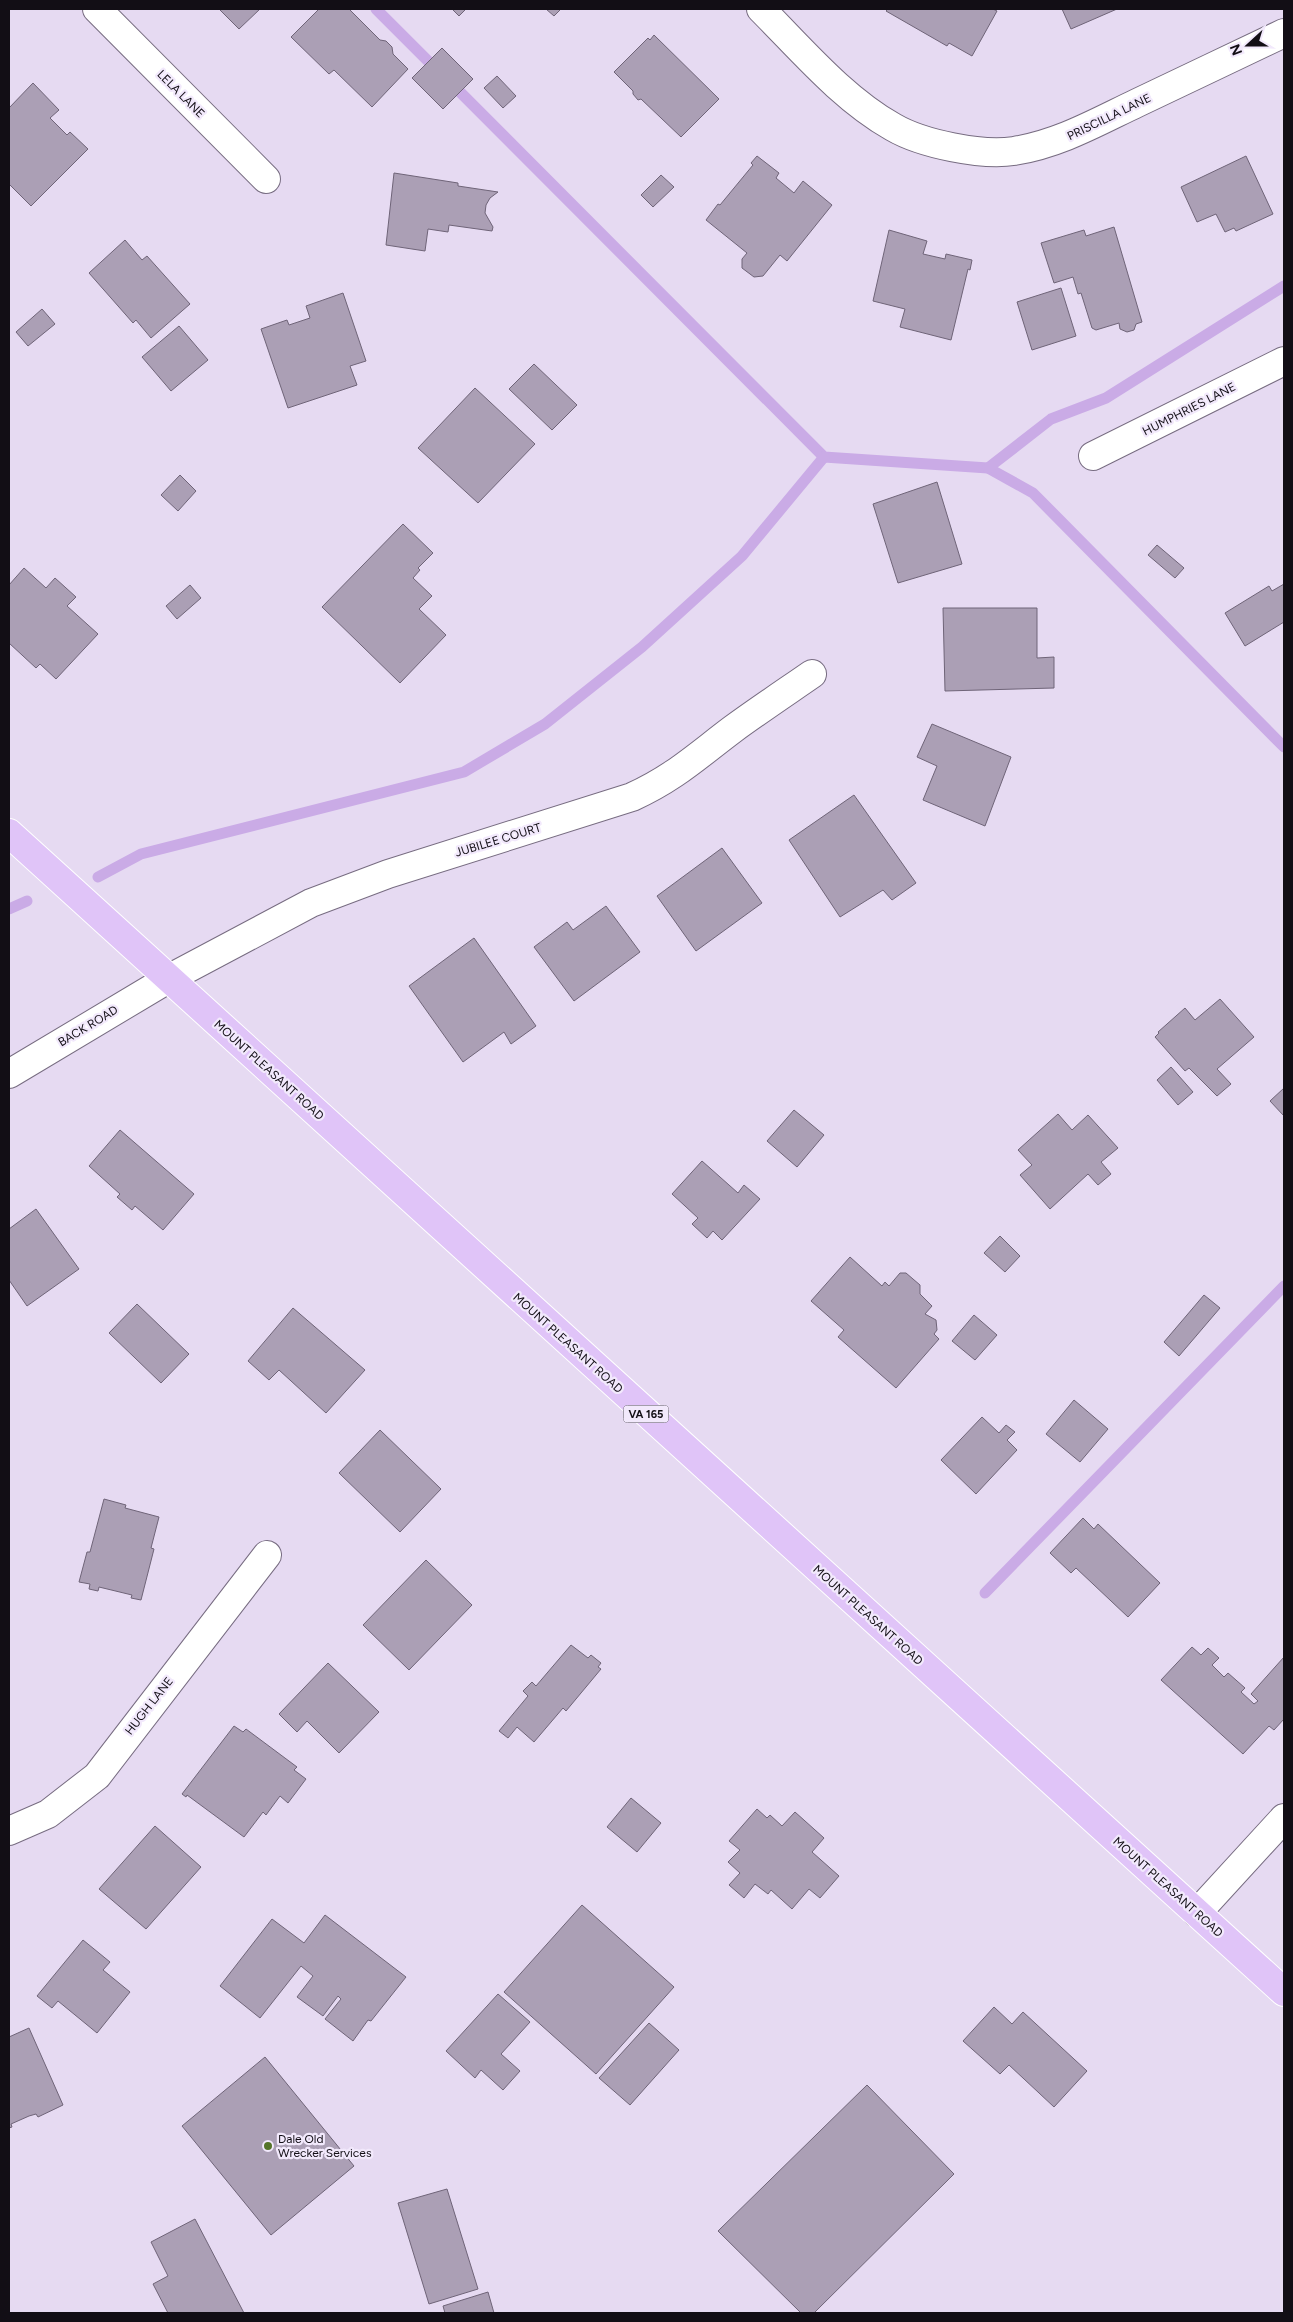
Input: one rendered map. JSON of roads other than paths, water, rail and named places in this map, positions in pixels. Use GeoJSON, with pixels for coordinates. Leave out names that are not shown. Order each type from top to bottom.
{"type":"FeatureCollection","features":[{"type":"Feature","properties":{"kind":"highway","name":"MOUNT PLEASANT ROAD"},"geometry":{"type":"LineString","coordinates":[[9,834],[1284,1992]]}},
{"type":"Feature","properties":{"kind":"street","name":"LELA LANE"},"geometry":{"type":"LineString","coordinates":[[97,9],[266,178]]}},
{"type":"Feature","properties":{"kind":"street","name":"PRISCILLA LANE"},"geometry":{"type":"LineString","coordinates":[[761,9],[815,64],[868,111],[882,120],[895,128],[935,142],[964,149],[991,152],[1014,151],[1063,139],[1284,33]]}},
{"type":"Feature","properties":{"kind":"street","name":"HUMPHRIES LANE"},"geometry":{"type":"LineString","coordinates":[[1093,456],[1284,361]]}},
{"type":"Feature","properties":{"kind":"street","name":"JUBILEE COURT"},"geometry":{"type":"LineString","coordinates":[[168,979],[311,903],[388,874],[632,797],[660,785],[733,728],[812,674]]}},
{"type":"Feature","properties":{"kind":"street","name":"BACK ROAD"},"geometry":{"type":"LineString","coordinates":[[9,1074],[168,979]]}},
{"type":"Feature","properties":{"kind":"street","name":"HUGH LANE"},"geometry":{"type":"LineString","coordinates":[[9,1831],[48,1814],[97,1776],[267,1555]]}},
{"type":"Feature","properties":{"kind":"street"},"geometry":{"type":"LineString","coordinates":[[1197,1913],[1284,1818]]}},
{"type":"Feature","properties":{"kind":"waterway"},"geometry":{"type":"LineString","coordinates":[[376,9],[438,71]]}},
{"type":"Feature","properties":{"kind":"waterway"},"geometry":{"type":"LineString","coordinates":[[450,82],[824,457],[988,468],[1033,493],[1284,747]]}},
{"type":"Feature","properties":{"kind":"waterway"},"geometry":{"type":"LineString","coordinates":[[988,468],[1051,419],[1106,398],[1284,286]]}},
{"type":"Feature","properties":{"kind":"waterway"},"geometry":{"type":"LineString","coordinates":[[98,877],[141,854],[464,772],[545,724],[642,647],[742,556],[824,457]]}},
{"type":"Feature","properties":{"kind":"waterway"},"geometry":{"type":"LineString","coordinates":[[9,909],[27,901]]}},
{"type":"Feature","properties":{"kind":"waterway"},"geometry":{"type":"LineString","coordinates":[[985,1593],[1284,1286]]}},
{"type":"Feature","properties":{"kind":"place","name":"Dale Old Wrecker Services"},"geometry":{"type":"Point","coordinates":[268,2146]}}]}
